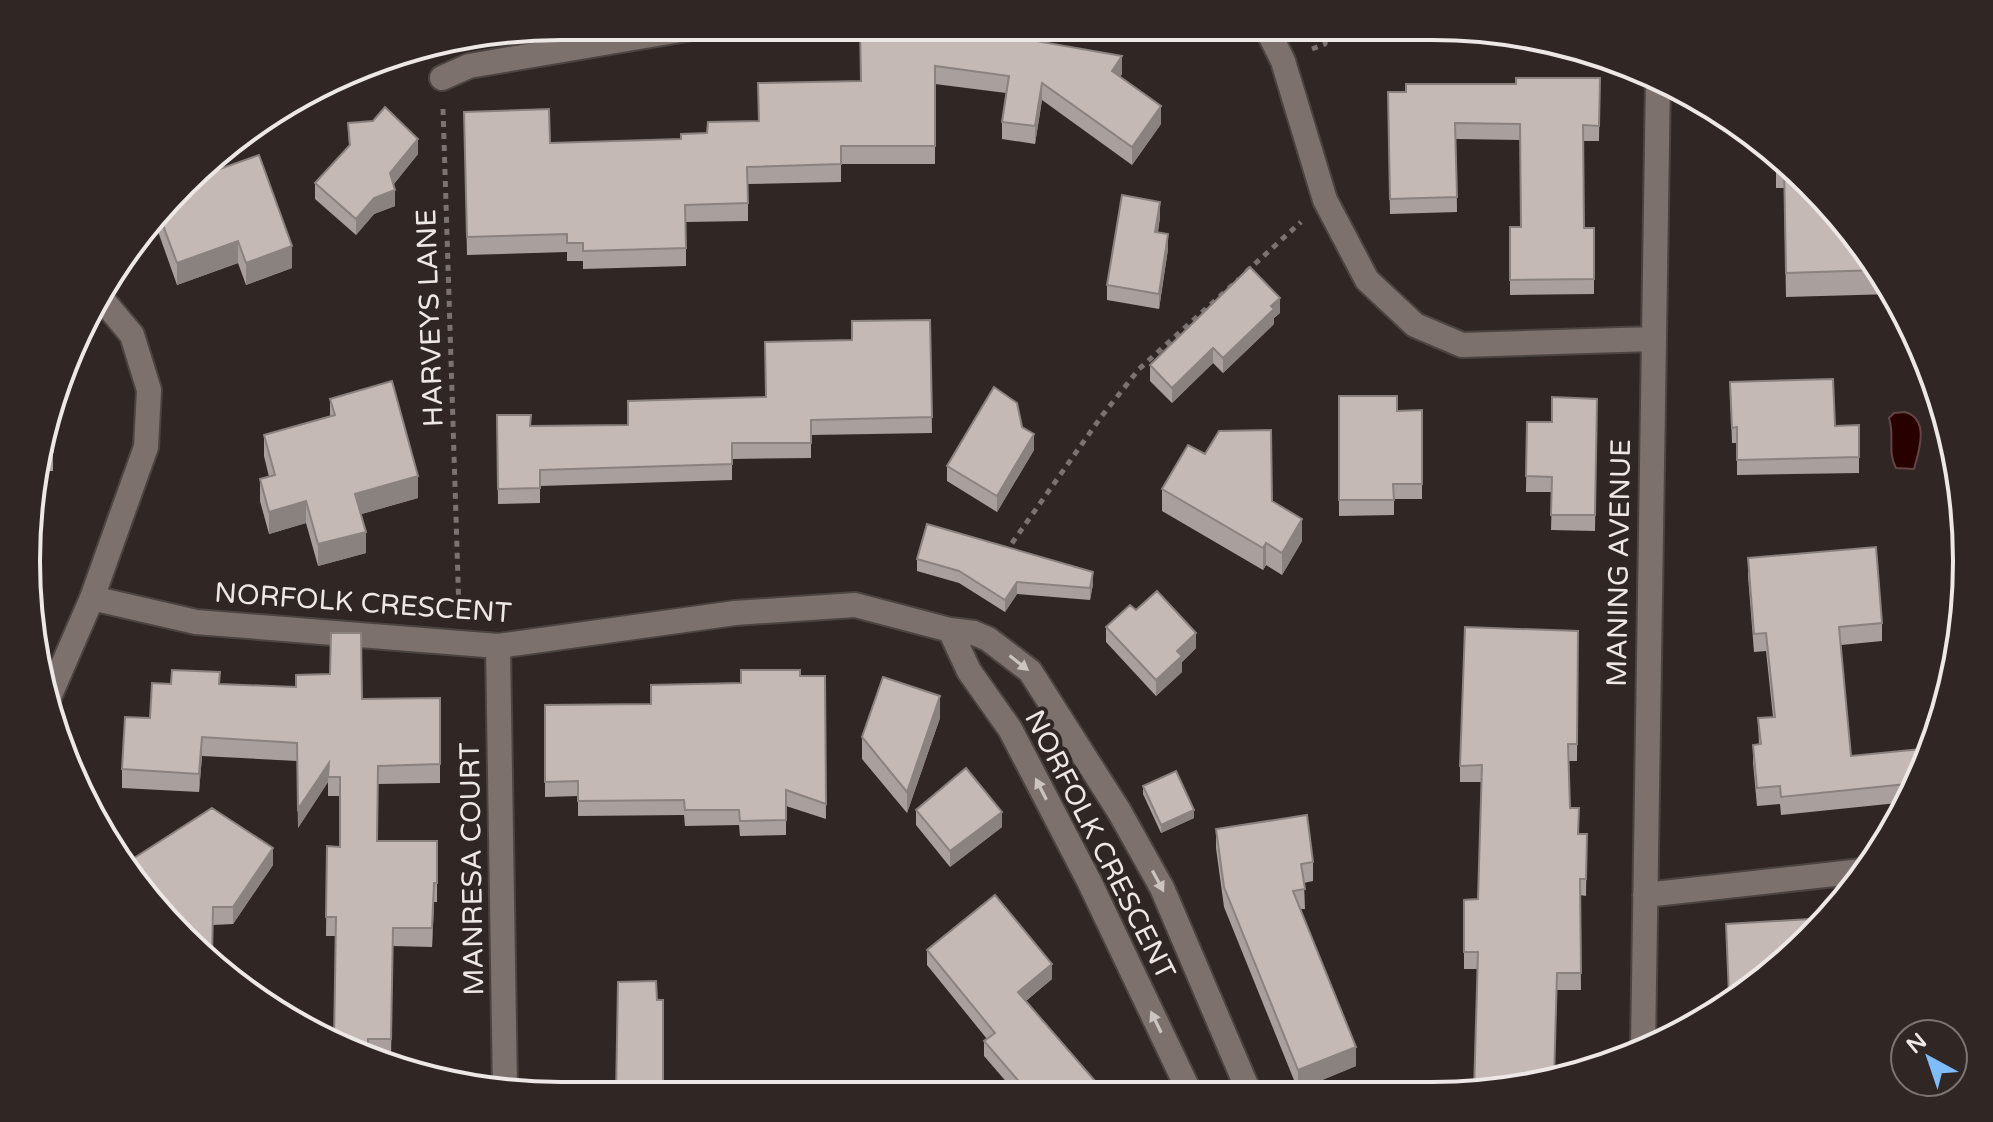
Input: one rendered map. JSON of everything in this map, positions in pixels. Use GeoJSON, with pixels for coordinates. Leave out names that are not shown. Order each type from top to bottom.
{"type":"FeatureCollection","features":[{"type":"Feature","properties":{"kind":"street"},"geometry":{"type":"LineString","coordinates":[[442,78],[469,66],[622,40]]}},
{"type":"Feature","properties":{"kind":"street"},"geometry":{"type":"LineString","coordinates":[[1272,40],[1283,61],[1325,200],[1367,280],[1415,325],[1462,345],[1652,339]]}},
{"type":"Feature","properties":{"kind":"street","name":"MANING AVENUE"},"geometry":{"type":"LineString","coordinates":[[1643,1037],[1658,92]]}},
{"type":"Feature","properties":{"kind":"street"},"geometry":{"type":"LineString","coordinates":[[55,684],[92,598],[146,447],[149,390],[132,335],[107,305]]}},
{"type":"Feature","properties":{"kind":"street","name":"NORFOLK CRESCENT"},"geometry":{"type":"LineString","coordinates":[[92,598],[196,622],[498,646],[735,613],[855,605],[950,630],[974,633],[988,639],[1030,671],[1119,811],[1162,888],[1245,1082]]}},
{"type":"Feature","properties":{"kind":"street","name":"NORFOLK CRESCENT"},"geometry":{"type":"LineString","coordinates":[[950,630],[969,671],[1017,742],[1089,881],[1185,1082]]}},
{"type":"Feature","properties":{"kind":"street","name":"MANRESA COURT"},"geometry":{"type":"LineString","coordinates":[[498,646],[505,1079]]}},
{"type":"Feature","properties":{"kind":"street"},"geometry":{"type":"LineString","coordinates":[[1645,895],[1849,872]]}},
{"type":"Feature","properties":{"kind":"path"},"geometry":{"type":"LineString","coordinates":[[1325,40],[1325,44]]}},
{"type":"Feature","properties":{"kind":"path","name":"HARVEYS LANE"},"geometry":{"type":"LineString","coordinates":[[442,78],[459,590]]}},
{"type":"Feature","properties":{"kind":"path"},"geometry":{"type":"LineString","coordinates":[[1003,554],[1139,369],[1325,200]]}},
{"type":"Feature","properties":{"kind":"shaded area"},"geometry":{"type":"Polygon","coordinates":[[[1905,412],[1918,421],[1920,428],[1920,445],[1914,469],[1896,468],[1892,456],[1889,418],[1894,413],[1905,412]]]}},
{"type":"Feature","properties":{"kind":"building"},"geometry":{"type":"Polygon","coordinates":[[[860,40],[1036,40],[1122,56],[1112,71],[1161,106],[1132,147],[1042,83],[1035,126],[1002,122],[1009,76],[935,66],[935,146],[841,146],[841,164],[747,167],[748,203],[685,205],[686,248],[583,251],[583,243],[567,243],[567,234],[467,237],[464,112],[549,109],[550,143],[681,139],[681,134],[707,133],[708,122],[759,121],[758,83],[861,81],[860,40]]]}},
{"type":"Feature","properties":{"kind":"building"},"geometry":{"type":"Polygon","coordinates":[[[1516,78],[1600,78],[1599,126],[1583,125],[1584,228],[1594,228],[1594,279],[1510,280],[1510,227],[1521,227],[1520,124],[1455,123],[1457,197],[1390,199],[1388,92],[1406,92],[1406,84],[1516,84],[1516,78]]]}},
{"type":"Feature","properties":{"kind":"building"},"geometry":{"type":"Polygon","coordinates":[[[385,107],[418,139],[390,173],[395,190],[374,198],[356,219],[315,183],[350,145],[348,123],[373,121],[385,107]]]}},
{"type":"Feature","properties":{"kind":"building"},"geometry":{"type":"Polygon","coordinates":[[[259,155],[292,246],[246,263],[238,241],[177,263],[163,225],[216,170],[259,155]]]}},
{"type":"Feature","properties":{"kind":"building"},"geometry":{"type":"Polygon","coordinates":[[[1784,177],[1824,217],[1864,270],[1786,273],[1784,177]]]}},
{"type":"Feature","properties":{"kind":"building"},"geometry":{"type":"Polygon","coordinates":[[[1122,195],[1160,202],[1155,232],[1168,234],[1159,294],[1107,285],[1122,195]]]}},
{"type":"Feature","properties":{"kind":"building"},"geometry":{"type":"Polygon","coordinates":[[[1250,267],[1280,298],[1271,306],[1274,309],[1223,358],[1213,348],[1172,388],[1150,365],[1250,267]]]}},
{"type":"Feature","properties":{"kind":"building"},"geometry":{"type":"Polygon","coordinates":[[[930,320],[932,417],[811,420],[811,443],[732,443],[732,464],[540,470],[540,488],[498,489],[497,415],[531,415],[530,426],[628,425],[628,401],[766,397],[765,342],[852,340],[852,321],[930,320]]]}},
{"type":"Feature","properties":{"kind":"building"},"geometry":{"type":"Polygon","coordinates":[[[1833,379],[1835,426],[1859,425],[1859,457],[1737,460],[1737,427],[1732,428],[1730,382],[1833,379]]]}},
{"type":"Feature","properties":{"kind":"building"},"geometry":{"type":"Polygon","coordinates":[[[392,381],[418,476],[355,494],[366,532],[318,544],[306,501],[269,512],[260,479],[275,475],[264,435],[335,415],[330,399],[392,381]]]}},
{"type":"Feature","properties":{"kind":"building"},"geometry":{"type":"Polygon","coordinates":[[[994,387],[1017,403],[1022,427],[1034,434],[997,496],[947,466],[994,387]]]}},
{"type":"Feature","properties":{"kind":"building"},"geometry":{"type":"Polygon","coordinates":[[[1339,396],[1397,396],[1397,411],[1422,410],[1422,484],[1393,484],[1394,500],[1339,500],[1339,396]]]}},
{"type":"Feature","properties":{"kind":"building"},"geometry":{"type":"Polygon","coordinates":[[[1552,397],[1597,399],[1595,515],[1551,515],[1552,477],[1526,476],[1527,422],[1552,422],[1552,397]]]}},
{"type":"Feature","properties":{"kind":"building"},"geometry":{"type":"Polygon","coordinates":[[[1271,430],[1272,501],[1302,519],[1282,553],[1266,543],[1263,548],[1162,489],[1188,445],[1205,454],[1219,431],[1271,430]]]}},
{"type":"Feature","properties":{"kind":"building"},"geometry":{"type":"Polygon","coordinates":[[[927,524],[1093,572],[1090,588],[1017,582],[1005,600],[959,571],[917,559],[927,524]]]}},
{"type":"Feature","properties":{"kind":"building"},"geometry":{"type":"Polygon","coordinates":[[[1876,547],[1882,623],[1839,627],[1851,756],[1917,749],[1902,784],[1781,797],[1780,786],[1757,788],[1753,745],[1761,744],[1758,718],[1775,717],[1766,633],[1754,634],[1748,558],[1876,547]]]}},
{"type":"Feature","properties":{"kind":"building"},"geometry":{"type":"Polygon","coordinates":[[[1157,591],[1196,633],[1177,651],[1182,656],[1156,680],[1106,627],[1130,605],[1136,610],[1157,591]]]}},
{"type":"Feature","properties":{"kind":"building"},"geometry":{"type":"Polygon","coordinates":[[[1465,627],[1578,631],[1577,744],[1568,744],[1570,808],[1579,808],[1578,834],[1587,834],[1586,879],[1580,879],[1581,973],[1557,973],[1554,1067],[1474,1080],[1478,952],[1464,952],[1464,900],[1478,899],[1482,765],[1460,766],[1465,627]]]}},
{"type":"Feature","properties":{"kind":"building"},"geometry":{"type":"Polygon","coordinates":[[[331,633],[361,633],[362,699],[440,698],[440,764],[378,766],[377,841],[437,841],[437,883],[434,883],[432,928],[393,928],[391,1039],[368,1039],[368,1044],[334,1029],[336,917],[326,917],[327,846],[340,847],[340,777],[328,777],[329,763],[298,809],[297,743],[202,737],[199,774],[122,769],[125,717],[150,718],[152,683],[171,684],[172,670],[220,672],[219,684],[296,687],[296,675],[330,674],[331,633]]]}},
{"type":"Feature","properties":{"kind":"building"},"geometry":{"type":"Polygon","coordinates":[[[741,670],[800,670],[800,676],[825,676],[826,804],[786,790],[786,820],[740,821],[739,810],[685,810],[684,800],[578,801],[578,781],[545,782],[545,705],[651,704],[651,685],[741,683],[741,670]]]}},
{"type":"Feature","properties":{"kind":"building"},"geometry":{"type":"Polygon","coordinates":[[[883,677],[940,696],[907,792],[862,737],[883,677]]]}},
{"type":"Feature","properties":{"kind":"building"},"geometry":{"type":"Polygon","coordinates":[[[966,768],[1002,812],[950,851],[916,810],[966,768]]]}},
{"type":"Feature","properties":{"kind":"building"},"geometry":{"type":"Polygon","coordinates":[[[1176,771],[1194,810],[1161,825],[1143,786],[1176,771]]]}},
{"type":"Feature","properties":{"kind":"building"},"geometry":{"type":"Polygon","coordinates":[[[212,808],[273,848],[233,907],[213,907],[212,948],[169,905],[134,858],[212,808]]]}},
{"type":"Feature","properties":{"kind":"building"},"geometry":{"type":"Polygon","coordinates":[[[1307,815],[1313,862],[1301,864],[1305,889],[1293,891],[1356,1047],[1298,1070],[1224,887],[1216,829],[1307,815]]]}},
{"type":"Feature","properties":{"kind":"building"},"geometry":{"type":"Polygon","coordinates":[[[995,895],[1052,964],[1018,992],[1095,1081],[1019,1082],[984,1041],[995,1033],[927,950],[995,895]]]}},
{"type":"Feature","properties":{"kind":"building"},"geometry":{"type":"Polygon","coordinates":[[[1810,919],[1776,953],[1729,988],[1726,924],[1810,919]]]}},
{"type":"Feature","properties":{"kind":"building"},"geometry":{"type":"Polygon","coordinates":[[[656,981],[657,1000],[663,1000],[663,1082],[616,1082],[618,982],[656,981]]]}}]}
